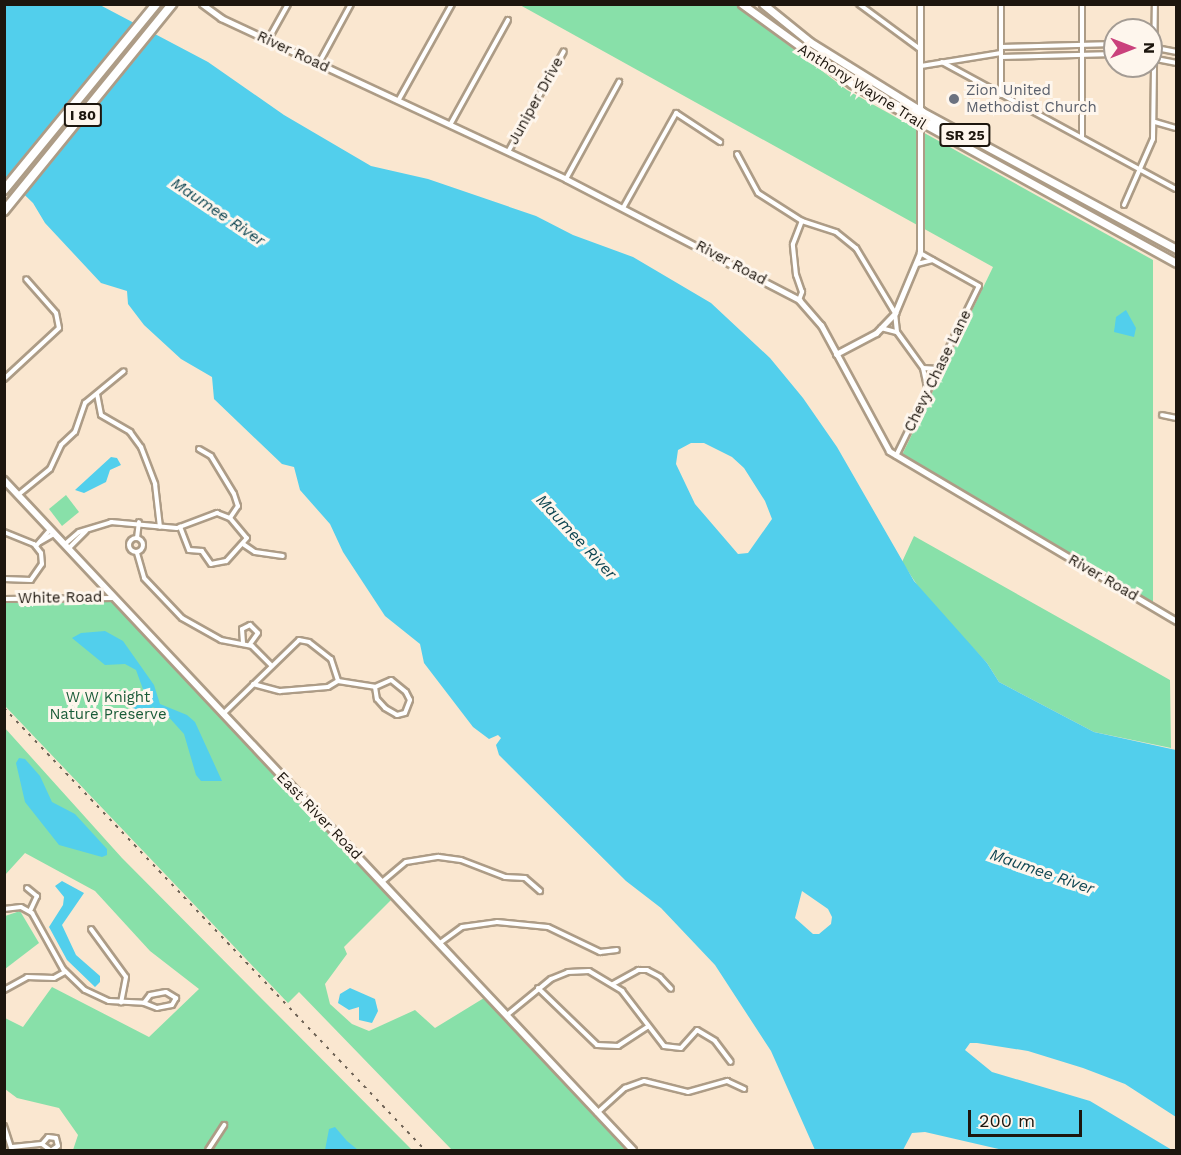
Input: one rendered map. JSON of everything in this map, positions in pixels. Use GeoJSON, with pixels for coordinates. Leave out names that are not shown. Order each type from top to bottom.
{"type":"FeatureCollection","features":[{"type":"Feature","properties":{"kind":"highway","name":"I 80"},"geometry":{"type":"LineString","coordinates":[[4,190],[156,4]]}},
{"type":"Feature","properties":{"kind":"highway","name":"I 80"},"geometry":{"type":"LineString","coordinates":[[4,211],[172,4]]}},
{"type":"Feature","properties":{"kind":"highway","name":"Anthony Wayne Trail"},"geometry":{"type":"LineString","coordinates":[[742,4],[852,84],[920,124],[1176,263]]}},
{"type":"Feature","properties":{"kind":"highway","name":"Anthony Wayne Trail"},"geometry":{"type":"LineString","coordinates":[[763,4],[810,42],[921,111],[1176,249]]}},
{"type":"Feature","properties":{"kind":"highway"},"geometry":{"type":"LineString","coordinates":[[852,84],[909,111],[921,111]]}},
{"type":"Feature","properties":{"kind":"highway"},"geometry":{"type":"LineString","coordinates":[[920,124],[932,123],[977,141]]}},
{"type":"Feature","properties":{"kind":"main road","name":"East River Road"},"geometry":{"type":"LineString","coordinates":[[5,481],[633,1150]]}},
{"type":"Feature","properties":{"kind":"street","name":"River Road"},"geometry":{"type":"LineString","coordinates":[[202,4],[221,18],[566,179],[800,300],[816,316],[880,440],[896,456],[1176,621]]}},
{"type":"Feature","properties":{"kind":"street"},"geometry":{"type":"LineString","coordinates":[[268,40],[288,4]]}},
{"type":"Feature","properties":{"kind":"street"},"geometry":{"type":"LineString","coordinates":[[319,63],[351,4]]}},
{"type":"Feature","properties":{"kind":"street"},"geometry":{"type":"LineString","coordinates":[[398,101],[452,4]]}},
{"type":"Feature","properties":{"kind":"street"},"geometry":{"type":"LineString","coordinates":[[859,4],[921,50]]}},
{"type":"Feature","properties":{"kind":"street"},"geometry":{"type":"LineString","coordinates":[[836,354],[881,328],[895,313],[920,253],[920,4]]}},
{"type":"Feature","properties":{"kind":"street"},"geometry":{"type":"LineString","coordinates":[[1001,4],[1002,94]]}},
{"type":"Feature","properties":{"kind":"street"},"geometry":{"type":"LineString","coordinates":[[1082,4],[1082,138]]}},
{"type":"Feature","properties":{"kind":"street"},"geometry":{"type":"LineString","coordinates":[[450,125],[508,20]]}},
{"type":"Feature","properties":{"kind":"street"},"geometry":{"type":"LineString","coordinates":[[1001,47],[1103,44]]}},
{"type":"Feature","properties":{"kind":"street","name":"Juniper Drive"},"geometry":{"type":"LineString","coordinates":[[508,152],[564,51]]}},
{"type":"Feature","properties":{"kind":"street"},"geometry":{"type":"LineString","coordinates":[[921,66],[1001,55],[1103,54]]}},
{"type":"Feature","properties":{"kind":"street"},"geometry":{"type":"LineString","coordinates":[[942,62],[1176,189]]}},
{"type":"Feature","properties":{"kind":"street"},"geometry":{"type":"LineString","coordinates":[[1124,205],[1151,149],[1155,122],[1154,78]]}},
{"type":"Feature","properties":{"kind":"street"},"geometry":{"type":"LineString","coordinates":[[566,179],[619,82]]}},
{"type":"Feature","properties":{"kind":"street"},"geometry":{"type":"LineString","coordinates":[[623,208],[676,113],[720,142]]}},
{"type":"Feature","properties":{"kind":"street"},"geometry":{"type":"LineString","coordinates":[[1155,122],[1176,128]]}},
{"type":"Feature","properties":{"kind":"street"},"geometry":{"type":"LineString","coordinates":[[737,154],[755,190],[802,221],[823,226],[851,242],[895,313],[897,332],[922,368],[928,392]]}},
{"type":"Feature","properties":{"kind":"street"},"geometry":{"type":"LineString","coordinates":[[800,300],[802,292],[796,275],[793,244],[802,221]]}},
{"type":"Feature","properties":{"kind":"street"},"geometry":{"type":"LineString","coordinates":[[920,253],[933,260]]}},
{"type":"Feature","properties":{"kind":"street"},"geometry":{"type":"LineString","coordinates":[[917,264],[933,260]]}},
{"type":"Feature","properties":{"kind":"street","name":"Chevy Chase Lane"},"geometry":{"type":"LineString","coordinates":[[896,456],[979,286],[933,260]]}},
{"type":"Feature","properties":{"kind":"street"},"geometry":{"type":"LineString","coordinates":[[5,377],[59,328],[56,313],[26,279]]}},
{"type":"Feature","properties":{"kind":"street"},"geometry":{"type":"LineString","coordinates":[[881,328],[897,332]]}},
{"type":"Feature","properties":{"kind":"street"},"geometry":{"type":"LineString","coordinates":[[922,368],[939,368]]}},
{"type":"Feature","properties":{"kind":"street"},"geometry":{"type":"LineString","coordinates":[[18,495],[50,469],[61,445],[74,434],[89,399],[124,371]]}},
{"type":"Feature","properties":{"kind":"street"},"geometry":{"type":"LineString","coordinates":[[98,394],[96,403],[101,415],[137,440],[155,484],[160,526]]}},
{"type":"Feature","properties":{"kind":"street"},"geometry":{"type":"LineString","coordinates":[[89,399],[96,403]]}},
{"type":"Feature","properties":{"kind":"street"},"geometry":{"type":"LineString","coordinates":[[1162,415],[1176,418]]}},
{"type":"Feature","properties":{"kind":"street"},"geometry":{"type":"LineString","coordinates":[[199,449],[211,456],[234,494],[238,506],[230,518]]}},
{"type":"Feature","properties":{"kind":"street"},"geometry":{"type":"LineString","coordinates":[[67,546],[86,530],[111,522],[139,522],[180,527],[211,514],[230,518],[246,534],[243,544],[217,564],[209,564],[202,551],[189,550],[180,527]]}},
{"type":"Feature","properties":{"kind":"street"},"geometry":{"type":"LineString","coordinates":[[137,553],[143,545],[137,538],[139,522]]}},
{"type":"Feature","properties":{"kind":"street"},"geometry":{"type":"LineString","coordinates":[[4,532],[38,544]]}},
{"type":"Feature","properties":{"kind":"street"},"geometry":{"type":"LineString","coordinates":[[38,544],[53,532]]}},
{"type":"Feature","properties":{"kind":"street"},"geometry":{"type":"LineString","coordinates":[[137,538],[128,544],[130,550],[137,553]]}},
{"type":"Feature","properties":{"kind":"street"},"geometry":{"type":"LineString","coordinates":[[4,579],[27,582],[37,575],[42,558],[38,544]]}},
{"type":"Feature","properties":{"kind":"street"},"geometry":{"type":"LineString","coordinates":[[243,544],[255,552],[283,556]]}},
{"type":"Feature","properties":{"kind":"street"},"geometry":{"type":"LineString","coordinates":[[137,553],[144,578],[182,618],[221,640],[250,645],[272,666]]}},
{"type":"Feature","properties":{"kind":"street","name":"White Road"},"geometry":{"type":"LineString","coordinates":[[4,599],[115,598]]}},
{"type":"Feature","properties":{"kind":"street"},"geometry":{"type":"LineString","coordinates":[[243,643],[242,629],[250,625],[258,633],[250,645]]}},
{"type":"Feature","properties":{"kind":"street"},"geometry":{"type":"LineString","coordinates":[[222,714],[299,640],[306,641],[331,660],[338,681]]}},
{"type":"Feature","properties":{"kind":"street"},"geometry":{"type":"LineString","coordinates":[[262,676],[266,687]]}},
{"type":"Feature","properties":{"kind":"street"},"geometry":{"type":"LineString","coordinates":[[253,684],[279,691],[328,687],[338,681],[375,687],[391,680],[410,698],[405,713],[397,715],[385,708],[377,699],[375,687]]}},
{"type":"Feature","properties":{"kind":"street"},"geometry":{"type":"LineString","coordinates":[[382,882],[406,862],[440,857],[461,860],[505,877],[528,879],[540,891]]}},
{"type":"Feature","properties":{"kind":"street"},"geometry":{"type":"LineString","coordinates":[[27,888],[37,896],[30,911]]}},
{"type":"Feature","properties":{"kind":"street"},"geometry":{"type":"LineString","coordinates":[[4,909],[17,906],[30,911],[65,972],[93,994],[121,1003],[144,1003],[157,1008],[172,1005],[177,1000],[165,992],[150,995],[144,1003]]}},
{"type":"Feature","properties":{"kind":"street"},"geometry":{"type":"LineString","coordinates":[[440,943],[462,927],[497,921],[548,927],[600,952],[617,950]]}},
{"type":"Feature","properties":{"kind":"street"},"geometry":{"type":"LineString","coordinates":[[91,929],[126,977],[121,1003]]}},
{"type":"Feature","properties":{"kind":"street"},"geometry":{"type":"LineString","coordinates":[[613,984],[633,972],[647,970],[660,977],[671,989]]}},
{"type":"Feature","properties":{"kind":"street"},"geometry":{"type":"LineString","coordinates":[[507,1015],[537,988],[577,971],[594,973],[613,984],[661,1045],[674,1049],[687,1044],[697,1030],[715,1041],[731,1062]]}},
{"type":"Feature","properties":{"kind":"street"},"geometry":{"type":"LineString","coordinates":[[4,990],[27,976],[54,978],[65,972]]}},
{"type":"Feature","properties":{"kind":"street"},"geometry":{"type":"LineString","coordinates":[[537,988],[600,1046],[618,1046],[647,1027]]}},
{"type":"Feature","properties":{"kind":"street"},"geometry":{"type":"LineString","coordinates":[[597,1113],[617,1094],[639,1082],[657,1082],[693,1092],[727,1081],[744,1089]]}},
{"type":"Feature","properties":{"kind":"street"},"geometry":{"type":"LineString","coordinates":[[208,1150],[224,1125]]}},
{"type":"Feature","properties":{"kind":"street"},"geometry":{"type":"LineString","coordinates":[[4,1126],[12,1149],[42,1144],[51,1150],[58,1146],[54,1137],[45,1139],[42,1144]]}},
{"type":"Feature","properties":{"kind":"green space"},"geometry":{"type":"Polygon","coordinates":[[[520,5],[736,5],[847,90],[1153,260],[1153,602],[901,457],[993,267],[520,5]]]}},
{"type":"Feature","properties":{"kind":"green space"},"geometry":{"type":"Polygon","coordinates":[[[66,495],[79,512],[62,526],[49,509],[66,495]]]}},
{"type":"Feature","properties":{"kind":"green space"},"geometry":{"type":"Polygon","coordinates":[[[914,536],[1170,680],[1171,748],[1094,732],[999,682],[987,663],[925,597],[902,562],[914,536]]]}},
{"type":"Feature","properties":{"kind":"green space","name":"W W Knight Nature Preserve"},"geometry":{"type":"Polygon","coordinates":[[[113,601],[392,899],[344,947],[347,954],[325,984],[330,1004],[352,1024],[369,1031],[415,1010],[435,1028],[484,998],[628,1150],[452,1150],[299,992],[288,1003],[5,706],[5,602],[113,601]]]}},
{"type":"Feature","properties":{"kind":"green space"},"geometry":{"type":"Polygon","coordinates":[[[4,727],[122,858],[412,1150],[73,1150],[78,1135],[59,1108],[17,1098],[5,1089],[5,1018],[23,1027],[52,987],[149,1037],[199,989],[150,951],[95,891],[25,853],[5,875],[4,727]]]}},
{"type":"Feature","properties":{"kind":"green space"},"geometry":{"type":"Polygon","coordinates":[[[20,911],[39,943],[5,969],[5,916],[20,911]]]}},
{"type":"Feature","properties":{"kind":"water","name":"Maumee River"},"geometry":{"type":"Polygon","coordinates":[[[4,5],[100,5],[208,62],[284,115],[371,166],[428,179],[536,216],[573,235],[633,257],[711,303],[770,358],[803,398],[837,447],[914,581],[987,663],[999,682],[1094,732],[1176,750],[1176,1117],[1125,1084],[1083,1068],[1028,1051],[977,1043],[970,1043],[965,1050],[992,1072],[1090,1101],[1172,1150],[1003,1150],[925,1132],[912,1133],[903,1150],[815,1150],[771,1051],[715,965],[661,908],[626,881],[499,755],[496,745],[501,738],[498,735],[489,739],[473,727],[424,663],[420,644],[385,616],[343,552],[330,524],[300,490],[294,467],[282,464],[214,399],[212,377],[181,359],[144,325],[128,304],[127,291],[101,283],[45,223],[33,203],[5,176],[4,5]],[[691,443],[678,450],[676,464],[695,504],[738,554],[748,553],[772,519],[765,501],[744,468],[732,457],[704,443],[691,443]],[[802,891],[795,918],[813,934],[819,934],[831,924],[832,917],[828,909],[802,891]]]}},
{"type":"Feature","properties":{"kind":"water"},"geometry":{"type":"Polygon","coordinates":[[[1126,310],[1136,328],[1134,337],[1114,332],[1116,317],[1126,310]]]}},
{"type":"Feature","properties":{"kind":"water"},"geometry":{"type":"Polygon","coordinates":[[[111,457],[117,458],[121,465],[110,470],[106,482],[84,493],[75,490],[111,457]]]}},
{"type":"Feature","properties":{"kind":"water"},"geometry":{"type":"Polygon","coordinates":[[[105,631],[123,641],[154,685],[160,704],[187,715],[195,722],[222,781],[201,781],[196,775],[184,734],[165,713],[153,707],[132,718],[130,712],[144,692],[136,670],[125,664],[105,665],[72,638],[81,633],[105,631]]]}},
{"type":"Feature","properties":{"kind":"water"},"geometry":{"type":"Polygon","coordinates":[[[19,758],[25,759],[40,776],[52,802],[75,814],[107,849],[107,855],[102,857],[59,845],[25,802],[16,763],[19,758]]]}},
{"type":"Feature","properties":{"kind":"water"},"geometry":{"type":"Polygon","coordinates":[[[62,881],[84,893],[62,925],[76,955],[100,976],[100,982],[95,987],[67,960],[49,927],[63,905],[64,897],[55,886],[62,881]]]}},
{"type":"Feature","properties":{"kind":"water"},"geometry":{"type":"Polygon","coordinates":[[[350,988],[375,999],[378,1011],[372,1023],[359,1020],[359,1007],[349,1010],[338,1003],[340,994],[350,988]]]}},
{"type":"Feature","properties":{"kind":"water"},"geometry":{"type":"Polygon","coordinates":[[[335,1127],[358,1150],[325,1150],[329,1129],[335,1127]]]}},
{"type":"Feature","properties":{"kind":"pier"},"geometry":{"type":"Polygon","coordinates":[[[136,22],[155,33],[22,196],[6,181],[136,22]]]}},
{"type":"Feature","properties":{"kind":"railway"},"geometry":{"type":"LineString","coordinates":[[4,708],[425,1150]]}},
{"type":"Feature","properties":{"kind":"place","name":"Zion United Methodist Church"},"geometry":{"type":"Point","coordinates":[954,99]}}]}
